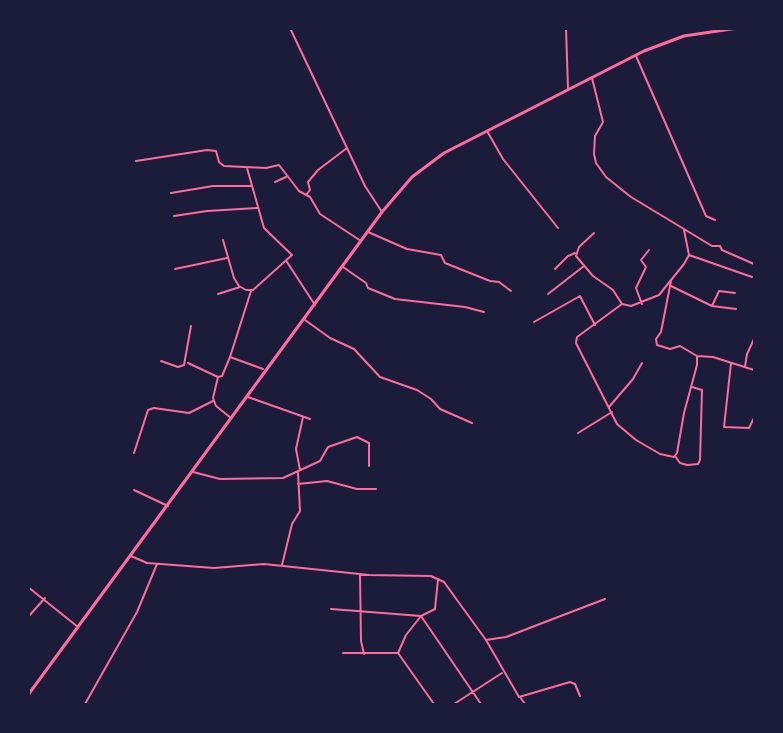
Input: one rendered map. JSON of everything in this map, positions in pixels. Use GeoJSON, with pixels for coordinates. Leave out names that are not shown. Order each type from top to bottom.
{"type":"FeatureCollection","features":[{"type":"Feature","properties":{"kind":"main road"},"geometry":{"type":"LineString","coordinates":[[28,695],[382,212],[412,177],[427,165],[486,130],[636,56],[684,36],[738,28]]}},
{"type":"Feature","properties":{"kind":"street"},"geometry":{"type":"LineString","coordinates":[[290,28],[365,186],[382,212]]}},
{"type":"Feature","properties":{"kind":"street"},"geometry":{"type":"LineString","coordinates":[[566,28],[568,89]]}},
{"type":"Feature","properties":{"kind":"street"},"geometry":{"type":"LineString","coordinates":[[636,56],[706,216],[715,220]]}},
{"type":"Feature","properties":{"kind":"street"},"geometry":{"type":"LineString","coordinates":[[592,78],[603,122],[594,144],[598,166],[616,186],[684,229],[712,246],[720,246],[722,250],[754,264]]}},
{"type":"Feature","properties":{"kind":"street"},"geometry":{"type":"LineString","coordinates":[[486,130],[503,159],[558,228]]}},
{"type":"Feature","properties":{"kind":"street"},"geometry":{"type":"LineString","coordinates":[[306,195],[309,182],[318,170],[348,148]]}},
{"type":"Feature","properties":{"kind":"street"},"geometry":{"type":"LineString","coordinates":[[136,161],[215,150],[222,165],[247,167],[279,165],[320,214],[362,241]]}},
{"type":"Feature","properties":{"kind":"street"},"geometry":{"type":"LineString","coordinates":[[213,401],[218,377],[222,376],[230,357],[251,291],[286,262],[291,253],[264,228],[247,167]]}},
{"type":"Feature","properties":{"kind":"street"},"geometry":{"type":"LineString","coordinates":[[275,183],[287,176]]}},
{"type":"Feature","properties":{"kind":"street"},"geometry":{"type":"LineString","coordinates":[[171,193],[213,186],[252,186]]}},
{"type":"Feature","properties":{"kind":"street"},"geometry":{"type":"LineString","coordinates":[[174,216],[207,211],[258,208]]}},
{"type":"Feature","properties":{"kind":"street"},"geometry":{"type":"LineString","coordinates":[[575,254],[584,266],[613,290],[622,304],[631,306],[642,304],[658,295],[688,255],[684,229]]}},
{"type":"Feature","properties":{"kind":"street"},"geometry":{"type":"LineString","coordinates":[[368,232],[394,245],[441,255],[447,264],[499,282],[511,291]]}},
{"type":"Feature","properties":{"kind":"street"},"geometry":{"type":"LineString","coordinates":[[555,269],[568,256],[575,254],[594,233]]}},
{"type":"Feature","properties":{"kind":"street"},"geometry":{"type":"LineString","coordinates":[[223,240],[227,258],[240,287]]}},
{"type":"Feature","properties":{"kind":"street"},"geometry":{"type":"LineString","coordinates":[[642,304],[636,288],[646,267],[641,260],[649,250]]}},
{"type":"Feature","properties":{"kind":"street"},"geometry":{"type":"LineString","coordinates":[[688,255],[752,277]]}},
{"type":"Feature","properties":{"kind":"street"},"geometry":{"type":"LineString","coordinates":[[175,269],[227,258]]}},
{"type":"Feature","properties":{"kind":"street"},"geometry":{"type":"LineString","coordinates":[[286,262],[315,305]]}},
{"type":"Feature","properties":{"kind":"street"},"geometry":{"type":"LineString","coordinates":[[548,294],[584,266]]}},
{"type":"Feature","properties":{"kind":"street"},"geometry":{"type":"LineString","coordinates":[[343,267],[366,283],[368,288],[395,299],[465,307],[484,312]]}},
{"type":"Feature","properties":{"kind":"street"},"geometry":{"type":"LineString","coordinates":[[671,280],[661,332],[656,343],[660,348],[684,347],[697,356],[713,357],[754,370]]}},
{"type":"Feature","properties":{"kind":"street"},"geometry":{"type":"LineString","coordinates":[[671,286],[712,306],[736,309]]}},
{"type":"Feature","properties":{"kind":"street"},"geometry":{"type":"LineString","coordinates":[[218,294],[240,287],[251,291]]}},
{"type":"Feature","properties":{"kind":"street"},"geometry":{"type":"LineString","coordinates":[[712,306],[719,291],[735,293]]}},
{"type":"Feature","properties":{"kind":"street"},"geometry":{"type":"LineString","coordinates":[[534,322],[580,296],[595,325]]}},
{"type":"Feature","properties":{"kind":"street"},"geometry":{"type":"LineString","coordinates":[[622,304],[577,337],[576,343],[617,424],[643,446],[660,454],[675,456],[681,463],[696,464],[700,460],[702,390],[692,387]]}},
{"type":"Feature","properties":{"kind":"street"},"geometry":{"type":"LineString","coordinates":[[305,320],[330,338],[354,349],[380,377],[417,390],[443,410],[472,423]]}},
{"type":"Feature","properties":{"kind":"street"},"geometry":{"type":"LineString","coordinates":[[161,361],[178,367],[184,365],[192,326]]}},
{"type":"Feature","properties":{"kind":"street"},"geometry":{"type":"LineString","coordinates":[[745,367],[747,354],[754,339]]}},
{"type":"Feature","properties":{"kind":"street"},"geometry":{"type":"LineString","coordinates":[[675,456],[697,356]]}},
{"type":"Feature","properties":{"kind":"street"},"geometry":{"type":"LineString","coordinates":[[230,357],[263,369]]}},
{"type":"Feature","properties":{"kind":"street"},"geometry":{"type":"LineString","coordinates":[[188,363],[218,377]]}},
{"type":"Feature","properties":{"kind":"street"},"geometry":{"type":"LineString","coordinates":[[609,407],[633,379],[642,363]]}},
{"type":"Feature","properties":{"kind":"street"},"geometry":{"type":"LineString","coordinates":[[731,363],[724,427],[749,428],[754,418]]}},
{"type":"Feature","properties":{"kind":"street"},"geometry":{"type":"LineString","coordinates":[[248,397],[309,419]]}},
{"type":"Feature","properties":{"kind":"street"},"geometry":{"type":"LineString","coordinates":[[213,401],[232,418]]}},
{"type":"Feature","properties":{"kind":"street"},"geometry":{"type":"LineString","coordinates":[[134,453],[148,410],[154,408],[189,413],[213,401]]}},
{"type":"Feature","properties":{"kind":"street"},"geometry":{"type":"LineString","coordinates":[[578,433],[612,412]]}},
{"type":"Feature","properties":{"kind":"street"},"geometry":{"type":"LineString","coordinates":[[282,566],[292,524],[300,511],[296,448],[303,417]]}},
{"type":"Feature","properties":{"kind":"street"},"geometry":{"type":"LineString","coordinates":[[192,472],[211,478],[275,479],[299,472],[322,459],[328,447],[357,437],[369,443],[369,466]]}},
{"type":"Feature","properties":{"kind":"street"},"geometry":{"type":"LineString","coordinates":[[298,484],[330,481],[357,489],[376,489]]}},
{"type":"Feature","properties":{"kind":"street"},"geometry":{"type":"LineString","coordinates":[[134,490],[168,506]]}},
{"type":"Feature","properties":{"kind":"street"},"geometry":{"type":"LineString","coordinates":[[131,556],[158,564],[218,568],[254,564],[360,574],[438,578],[486,640],[503,672],[525,705]]}},
{"type":"Feature","properties":{"kind":"street"},"geometry":{"type":"LineString","coordinates":[[85,705],[136,612],[158,564]]}},
{"type":"Feature","properties":{"kind":"street"},"geometry":{"type":"LineString","coordinates":[[360,574],[364,654]]}},
{"type":"Feature","properties":{"kind":"street"},"geometry":{"type":"LineString","coordinates":[[398,653],[406,635],[421,616],[435,609],[438,578]]}},
{"type":"Feature","properties":{"kind":"street"},"geometry":{"type":"LineString","coordinates":[[28,587],[45,598],[78,627]]}},
{"type":"Feature","properties":{"kind":"street"},"geometry":{"type":"LineString","coordinates":[[28,616],[45,598]]}},
{"type":"Feature","properties":{"kind":"street"},"geometry":{"type":"LineString","coordinates":[[486,640],[506,637],[605,598]]}},
{"type":"Feature","properties":{"kind":"street"},"geometry":{"type":"LineString","coordinates":[[331,609],[421,616]]}},
{"type":"Feature","properties":{"kind":"street"},"geometry":{"type":"LineString","coordinates":[[421,616],[481,705]]}},
{"type":"Feature","properties":{"kind":"street"},"geometry":{"type":"LineString","coordinates":[[343,653],[398,653]]}},
{"type":"Feature","properties":{"kind":"street"},"geometry":{"type":"LineString","coordinates":[[398,653],[434,705]]}},
{"type":"Feature","properties":{"kind":"street"},"geometry":{"type":"LineString","coordinates":[[454,705],[503,672]]}},
{"type":"Feature","properties":{"kind":"street"},"geometry":{"type":"LineString","coordinates":[[519,697],[570,682],[575,684],[580,696]]}}]}
